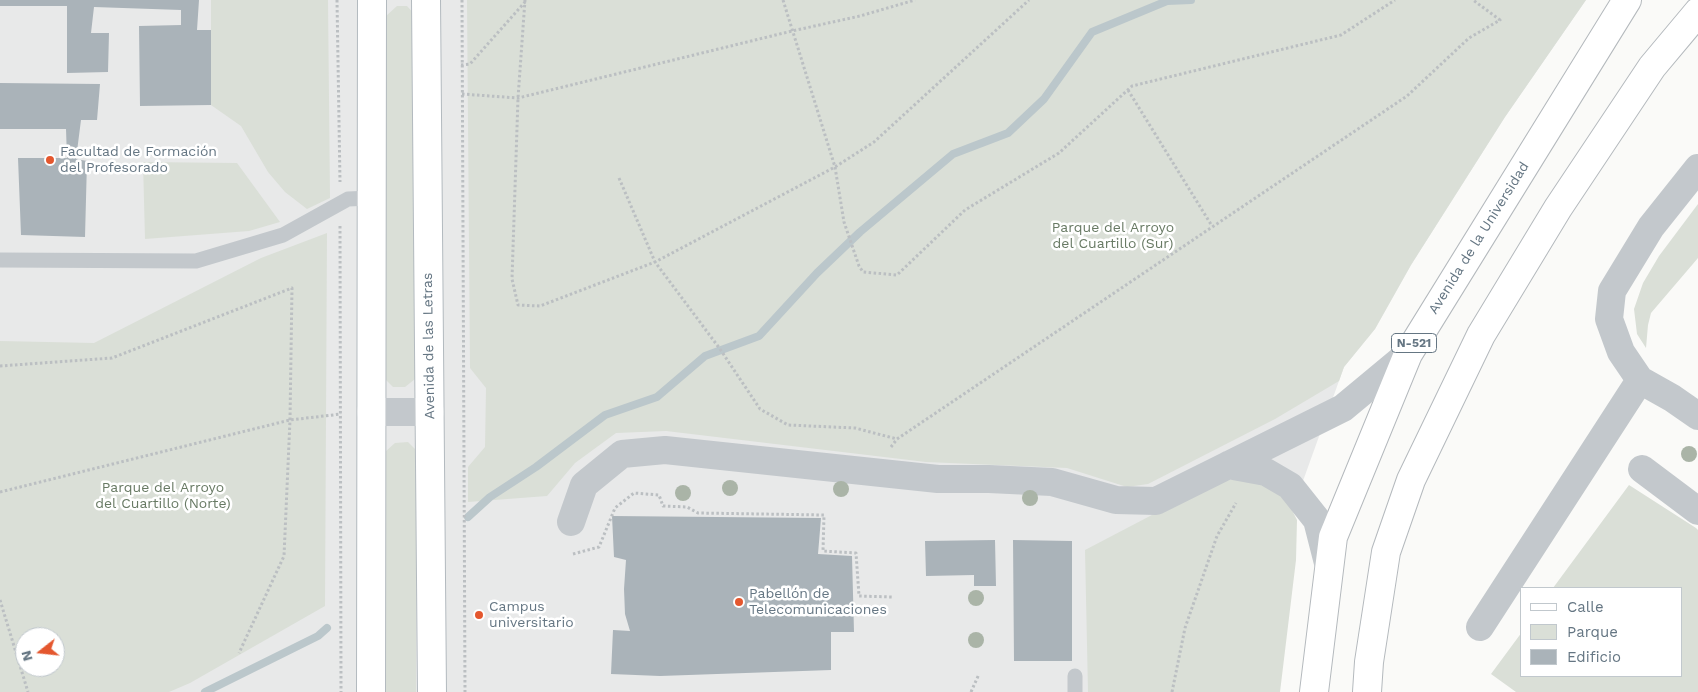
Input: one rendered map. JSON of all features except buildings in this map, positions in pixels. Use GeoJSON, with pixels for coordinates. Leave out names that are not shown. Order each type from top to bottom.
{"type":"FeatureCollection","features":[{"type":"Feature","properties":{"kind":"main road"},"geometry":{"type":"LineString","coordinates":[[370,692],[372,0]]}},
{"type":"Feature","properties":{"kind":"main road","name":"Avenida de las Letras"},"geometry":{"type":"LineString","coordinates":[[426,0],[432,692]]}},
{"type":"Feature","properties":{"kind":"main road","name":"Avenida de la Universidad"},"geometry":{"type":"LineString","coordinates":[[1314,692],[1333,537],[1408,354],[1627,0]]}},
{"type":"Feature","properties":{"kind":"main road"},"geometry":{"type":"LineString","coordinates":[[1367,692],[1369,662],[1386,552],[1411,480],[1472,352],[1558,208],[1652,68],[1698,12]]}},
{"type":"Feature","properties":{"kind":"street"},"geometry":{"type":"LineString","coordinates":[[1698,168],[1651,227],[1612,291],[1609,320],[1621,352],[1640,380],[1672,398],[1698,416]]}},
{"type":"Feature","properties":{"kind":"street"},"geometry":{"type":"LineString","coordinates":[[571,522],[584,485],[622,454],[665,450],[938,479],[1052,482],[1116,500],[1156,501],[1344,408],[1408,354]]}},
{"type":"Feature","properties":{"kind":"street"},"geometry":{"type":"LineString","coordinates":[[1480,627],[1640,380]]}},
{"type":"Feature","properties":{"kind":"street"},"geometry":{"type":"LineString","coordinates":[[371,412],[430,412]]}},
{"type":"Feature","properties":{"kind":"street"},"geometry":{"type":"LineString","coordinates":[[1228,465],[1266,472],[1290,486],[1317,520],[1329,568]]}},
{"type":"Feature","properties":{"kind":"street"},"geometry":{"type":"LineString","coordinates":[[1642,468],[1698,511]]}},
{"type":"Feature","properties":{"kind":"lane"},"geometry":{"type":"LineString","coordinates":[[0,260],[196,261],[283,236],[348,200],[371,198]]}},
{"type":"Feature","properties":{"kind":"lane"},"geometry":{"type":"LineString","coordinates":[[1074,676],[1075,692]]}},
{"type":"Feature","properties":{"kind":"path"},"geometry":{"type":"LineString","coordinates":[[462,0],[465,692]]}},
{"type":"Feature","properties":{"kind":"path"},"geometry":{"type":"LineString","coordinates":[[783,0],[835,167],[844,222],[859,266],[864,272],[897,275],[965,210],[1059,153],[1132,86],[1341,35],[1396,0]]}},
{"type":"Feature","properties":{"kind":"path"},"geometry":{"type":"LineString","coordinates":[[462,94],[518,98],[860,16],[915,0]]}},
{"type":"Feature","properties":{"kind":"path"},"geometry":{"type":"LineString","coordinates":[[526,1],[518,98],[512,280],[518,304],[540,306],[655,262],[835,167],[874,142],[1030,0]]}},
{"type":"Feature","properties":{"kind":"path"},"geometry":{"type":"LineString","coordinates":[[873,472],[897,439],[1407,96],[1469,38],[1500,20],[1473,0]]}},
{"type":"Feature","properties":{"kind":"path"},"geometry":{"type":"LineString","coordinates":[[462,65],[470,64],[526,1]]}},
{"type":"Feature","properties":{"kind":"path"},"geometry":{"type":"LineString","coordinates":[[1128,90],[1212,226]]}},
{"type":"Feature","properties":{"kind":"path"},"geometry":{"type":"LineString","coordinates":[[619,178],[655,262],[720,349],[760,409],[788,425],[855,428],[897,439]]}},
{"type":"Feature","properties":{"kind":"path"},"geometry":{"type":"LineString","coordinates":[[0,366],[112,358],[292,288],[290,420],[284,556],[239,653]]}},
{"type":"Feature","properties":{"kind":"path"},"geometry":{"type":"LineString","coordinates":[[0,492],[290,420],[342,414],[341,692]]}},
{"type":"Feature","properties":{"kind":"path"},"geometry":{"type":"LineString","coordinates":[[573,554],[599,547],[616,508],[634,493],[659,496],[663,506],[686,507],[698,513],[824,515],[823,551],[856,553],[859,596],[892,597]]}},
{"type":"Feature","properties":{"kind":"path"},"geometry":{"type":"LineString","coordinates":[[1172,692],[1185,628],[1217,536],[1236,503]]}},
{"type":"Feature","properties":{"kind":"path"},"geometry":{"type":"LineString","coordinates":[[0,600],[28,692]]}},
{"type":"Feature","properties":{"kind":"path"},"geometry":{"type":"LineString","coordinates":[[972,692],[979,674]]}},
{"type":"Feature","properties":{"kind":"shaded area"},"geometry":{"type":"Polygon","coordinates":[[[0,0],[1586,0],[1505,117],[1411,265],[1375,329],[1344,367],[1272,567],[1262,692],[0,692],[0,0]]]}},
{"type":"Feature","properties":{"kind":"green space"},"geometry":{"type":"Polygon","coordinates":[[[211,0],[328,0],[330,198],[307,209],[285,192],[268,172],[241,126],[211,105],[211,0]]]}},
{"type":"Feature","properties":{"kind":"green space","name":"Parque del Arroyo del Cuartillo (Sur)"},"geometry":{"type":"Polygon","coordinates":[[[467,0],[1586,0],[1505,117],[1411,265],[1375,329],[1344,367],[1339,381],[1275,419],[1148,484],[1127,487],[1067,468],[926,462],[666,431],[616,433],[575,463],[547,496],[468,502],[468,467],[485,447],[486,388],[470,368],[467,0]]]}},
{"type":"Feature","properties":{"kind":"green space"},"geometry":{"type":"Polygon","coordinates":[[[397,6],[407,6],[415,15],[415,379],[405,387],[393,387],[385,379],[385,17],[397,6]]]}},
{"type":"Feature","properties":{"kind":"green space"},"geometry":{"type":"Polygon","coordinates":[[[143,162],[237,163],[280,222],[249,231],[145,239],[143,162]]]}},
{"type":"Feature","properties":{"kind":"green space"},"geometry":{"type":"Polygon","coordinates":[[[1698,204],[1698,258],[1651,313],[1646,348],[1637,334],[1634,309],[1643,283],[1659,256],[1698,204]]]}},
{"type":"Feature","properties":{"kind":"green space","name":"Parque del Arroyo del Cuartillo (Norte)"},"geometry":{"type":"Polygon","coordinates":[[[327,233],[325,606],[190,683],[169,692],[0,692],[0,341],[94,343],[261,258],[327,233]]]}},
{"type":"Feature","properties":{"kind":"green space"},"geometry":{"type":"Polygon","coordinates":[[[408,442],[416,450],[416,692],[385,692],[385,452],[395,443],[408,442]]]}},
{"type":"Feature","properties":{"kind":"green space"},"geometry":{"type":"Polygon","coordinates":[[[1229,480],[1257,480],[1278,493],[1289,504],[1297,520],[1296,560],[1280,692],[1088,692],[1085,550],[1194,493],[1229,480]]]}},
{"type":"Feature","properties":{"kind":"green space"},"geometry":{"type":"Polygon","coordinates":[[[1629,485],[1696,528],[1698,530],[1698,692],[1516,692],[1491,674],[1520,635],[1520,677],[1683,677],[1683,587],[1554,587],[1629,485]]]}},
{"type":"Feature","properties":{"kind":"waterway"},"geometry":{"type":"LineString","coordinates":[[468,517],[490,497],[536,467],[605,415],[657,397],[705,356],[759,336],[817,273],[860,232],[953,154],[1008,133],[1044,99],[1092,32],[1167,1],[1191,0]]}},
{"type":"Feature","properties":{"kind":"waterway"},"geometry":{"type":"LineString","coordinates":[[205,692],[318,636],[327,628]]}},
{"type":"Feature","properties":{"kind":"place","name":"Facultad de Formación del Profesorado"},"geometry":{"type":"Point","coordinates":[50,160]}},
{"type":"Feature","properties":{"kind":"place","name":"Pabellón de Telecomunicaciones"},"geometry":{"type":"Point","coordinates":[739,602]}},
{"type":"Feature","properties":{"kind":"place","name":"Campus universitario"},"geometry":{"type":"Point","coordinates":[479,615]}}]}
